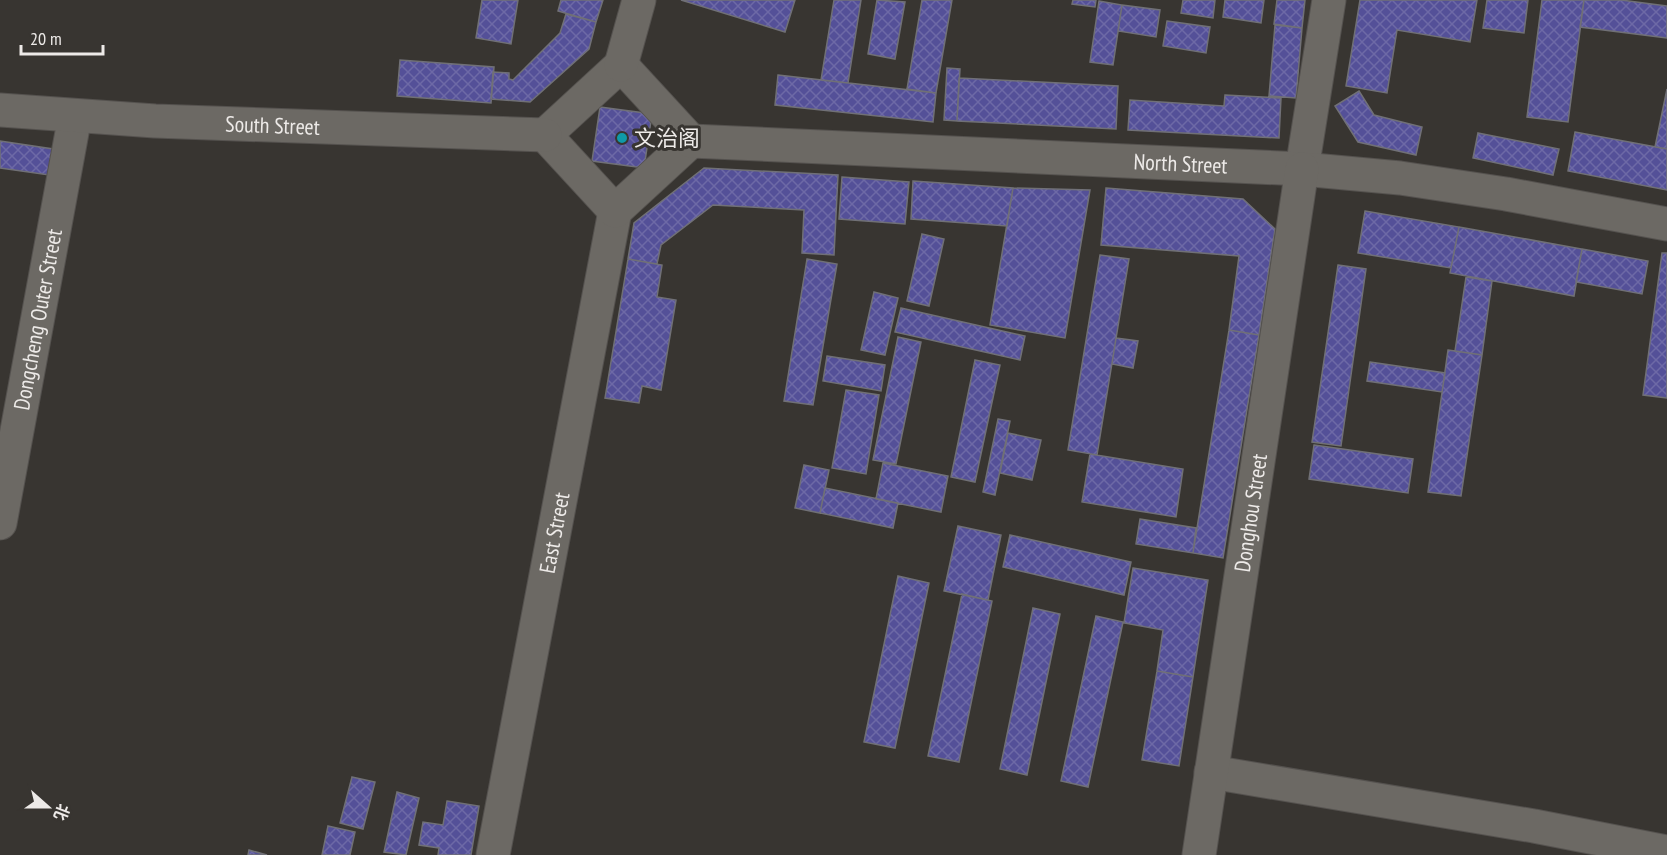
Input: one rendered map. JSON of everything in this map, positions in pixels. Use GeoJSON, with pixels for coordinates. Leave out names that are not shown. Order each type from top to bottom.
{"type":"FeatureCollection","features":[{"type":"Feature","properties":{"kind":"street"},"geometry":{"type":"LineString","coordinates":[[621,65],[691,141],[615,211],[545,135],[621,65],[639,0]]}},
{"type":"Feature","properties":{"kind":"street","name":"Donghou Street"},"geometry":{"type":"LineString","coordinates":[[1199,855],[1329,0]]}},
{"type":"Feature","properties":{"kind":"street","name":"South Street"},"geometry":{"type":"LineString","coordinates":[[0,110],[155,121],[545,135]]}},
{"type":"Feature","properties":{"kind":"street","name":"Dongcheng Outer Street"},"geometry":{"type":"LineString","coordinates":[[0,524],[75,117]]}},
{"type":"Feature","properties":{"kind":"street","name":"North Street"},"geometry":{"type":"LineString","coordinates":[[691,141],[1302,169],[1400,178],[1506,194],[1667,224]]}},
{"type":"Feature","properties":{"kind":"street","name":"East Street"},"geometry":{"type":"LineString","coordinates":[[493,855],[615,211]]}},
{"type":"Feature","properties":{"kind":"street"},"geometry":{"type":"LineString","coordinates":[[1211,772],[1534,826],[1667,852]]}},
{"type":"Feature","properties":{"kind":"building"},"geometry":{"type":"Polygon","coordinates":[[[482,0],[518,0],[511,44],[476,38],[482,0]]]}},
{"type":"Feature","properties":{"kind":"building"},"geometry":{"type":"Polygon","coordinates":[[[561,0],[603,0],[596,22],[558,11],[561,0]]]}},
{"type":"Feature","properties":{"kind":"building"},"geometry":{"type":"Polygon","coordinates":[[[681,0],[795,0],[785,32],[681,0]]]}},
{"type":"Feature","properties":{"kind":"building"},"geometry":{"type":"Polygon","coordinates":[[[834,0],[861,0],[848,83],[821,80],[834,0]]]}},
{"type":"Feature","properties":{"kind":"building"},"geometry":{"type":"Polygon","coordinates":[[[877,0],[905,2],[895,59],[868,54],[877,0]]]}},
{"type":"Feature","properties":{"kind":"building"},"geometry":{"type":"Polygon","coordinates":[[[922,0],[952,0],[936,93],[907,89],[922,0]]]}},
{"type":"Feature","properties":{"kind":"building"},"geometry":{"type":"Polygon","coordinates":[[[1073,0],[1096,0],[1095,7],[1072,4],[1073,0]]]}},
{"type":"Feature","properties":{"kind":"building"},"geometry":{"type":"Polygon","coordinates":[[[1183,0],[1215,0],[1213,18],[1181,13],[1183,0]]]}},
{"type":"Feature","properties":{"kind":"building"},"geometry":{"type":"Polygon","coordinates":[[[1225,0],[1264,0],[1261,23],[1223,17],[1225,0]]]}},
{"type":"Feature","properties":{"kind":"building"},"geometry":{"type":"Polygon","coordinates":[[[1277,0],[1305,0],[1302,28],[1274,24],[1277,0]]]}},
{"type":"Feature","properties":{"kind":"building"},"geometry":{"type":"Polygon","coordinates":[[[1360,0],[1477,0],[1470,42],[1397,30],[1387,93],[1346,86],[1360,0]]]}},
{"type":"Feature","properties":{"kind":"building"},"geometry":{"type":"Polygon","coordinates":[[[1487,0],[1528,0],[1524,33],[1483,28],[1487,0]]]}},
{"type":"Feature","properties":{"kind":"building"},"geometry":{"type":"Polygon","coordinates":[[[1542,0],[1584,0],[1568,122],[1527,117],[1542,0]]]}},
{"type":"Feature","properties":{"kind":"building"},"geometry":{"type":"Polygon","coordinates":[[[1584,0],[1621,0],[1667,6],[1667,38],[1580,27],[1584,0]]]}},
{"type":"Feature","properties":{"kind":"building"},"geometry":{"type":"Polygon","coordinates":[[[1099,1],[1122,5],[1113,65],[1090,62],[1099,1]]]}},
{"type":"Feature","properties":{"kind":"building"},"geometry":{"type":"Polygon","coordinates":[[[1122,5],[1160,10],[1156,37],[1118,31],[1122,5]]]}},
{"type":"Feature","properties":{"kind":"building"},"geometry":{"type":"Polygon","coordinates":[[[566,14],[596,22],[589,49],[530,102],[491,99],[493,72],[509,73],[509,79],[513,80],[560,33],[566,14]]]}},
{"type":"Feature","properties":{"kind":"building"},"geometry":{"type":"Polygon","coordinates":[[[1167,21],[1210,27],[1206,53],[1163,46],[1167,21]]]}},
{"type":"Feature","properties":{"kind":"building"},"geometry":{"type":"Polygon","coordinates":[[[1275,25],[1302,28],[1296,98],[1269,96],[1275,25]]]}},
{"type":"Feature","properties":{"kind":"building"},"geometry":{"type":"Polygon","coordinates":[[[400,60],[494,67],[491,103],[397,96],[400,60]]]}},
{"type":"Feature","properties":{"kind":"building"},"geometry":{"type":"Polygon","coordinates":[[[947,68],[960,69],[957,121],[944,120],[947,68]]]}},
{"type":"Feature","properties":{"kind":"building"},"geometry":{"type":"Polygon","coordinates":[[[778,75],[936,93],[933,122],[775,105],[778,75]]]}},
{"type":"Feature","properties":{"kind":"building"},"geometry":{"type":"Polygon","coordinates":[[[959,78],[1118,86],[1116,129],[957,121],[959,78]]]}},
{"type":"Feature","properties":{"kind":"building"},"geometry":{"type":"Polygon","coordinates":[[[1667,89],[1667,149],[1655,147],[1667,89]]]}},
{"type":"Feature","properties":{"kind":"building"},"geometry":{"type":"Polygon","coordinates":[[[1359,91],[1374,115],[1422,127],[1416,155],[1358,142],[1335,106],[1359,91]]]}},
{"type":"Feature","properties":{"kind":"building"},"geometry":{"type":"Polygon","coordinates":[[[1225,95],[1281,98],[1279,138],[1128,130],[1130,100],[1224,106],[1225,95]]]}},
{"type":"Feature","properties":{"kind":"building","name":"文治阁"},"geometry":{"type":"Polygon","coordinates":[[[600,107],[652,114],[644,168],[592,161],[600,107]]]}},
{"type":"Feature","properties":{"kind":"building"},"geometry":{"type":"Polygon","coordinates":[[[1575,132],[1667,149],[1667,190],[1568,171],[1575,132]]]}},
{"type":"Feature","properties":{"kind":"building"},"geometry":{"type":"Polygon","coordinates":[[[1478,133],[1559,149],[1553,175],[1473,158],[1478,133]]]}},
{"type":"Feature","properties":{"kind":"building"},"geometry":{"type":"Polygon","coordinates":[[[0,141],[53,149],[49,175],[0,168],[0,141]]]}},
{"type":"Feature","properties":{"kind":"building"},"geometry":{"type":"Polygon","coordinates":[[[704,168],[838,175],[834,255],[802,253],[804,210],[713,205],[661,245],[657,264],[628,259],[634,223],[704,168]]]}},
{"type":"Feature","properties":{"kind":"building"},"geometry":{"type":"Polygon","coordinates":[[[842,177],[909,182],[905,224],[839,219],[842,177]]]}},
{"type":"Feature","properties":{"kind":"building"},"geometry":{"type":"Polygon","coordinates":[[[913,181],[1013,188],[1007,226],[911,219],[913,181]]]}},
{"type":"Feature","properties":{"kind":"building"},"geometry":{"type":"Polygon","coordinates":[[[1013,188],[1090,190],[1065,338],[990,325],[1013,188]]]}},
{"type":"Feature","properties":{"kind":"building"},"geometry":{"type":"Polygon","coordinates":[[[1106,188],[1243,199],[1275,229],[1259,335],[1229,330],[1239,256],[1101,245],[1106,188]]]}},
{"type":"Feature","properties":{"kind":"building"},"geometry":{"type":"Polygon","coordinates":[[[1365,211],[1459,227],[1451,268],[1358,253],[1365,211]]]}},
{"type":"Feature","properties":{"kind":"building"},"geometry":{"type":"Polygon","coordinates":[[[1459,227],[1582,249],[1574,296],[1450,273],[1459,227]]]}},
{"type":"Feature","properties":{"kind":"building"},"geometry":{"type":"Polygon","coordinates":[[[922,234],[944,239],[929,306],[907,301],[922,234]]]}},
{"type":"Feature","properties":{"kind":"building"},"geometry":{"type":"Polygon","coordinates":[[[1582,249],[1648,261],[1642,294],[1576,282],[1582,249]]]}},
{"type":"Feature","properties":{"kind":"building"},"geometry":{"type":"Polygon","coordinates":[[[1662,253],[1667,253],[1667,398],[1643,395],[1662,253]]]}},
{"type":"Feature","properties":{"kind":"building"},"geometry":{"type":"Polygon","coordinates":[[[1100,255],[1129,259],[1097,455],[1068,450],[1100,255]]]}},
{"type":"Feature","properties":{"kind":"building"},"geometry":{"type":"Polygon","coordinates":[[[628,259],[662,265],[657,297],[676,300],[661,390],[642,386],[639,403],[605,398],[628,259]]]}},
{"type":"Feature","properties":{"kind":"building"},"geometry":{"type":"Polygon","coordinates":[[[807,259],[837,264],[813,405],[784,401],[807,259]]]}},
{"type":"Feature","properties":{"kind":"building"},"geometry":{"type":"Polygon","coordinates":[[[1338,265],[1366,269],[1341,446],[1312,442],[1338,265]]]}},
{"type":"Feature","properties":{"kind":"building"},"geometry":{"type":"Polygon","coordinates":[[[1466,277],[1492,281],[1482,355],[1455,351],[1466,277]]]}},
{"type":"Feature","properties":{"kind":"building"},"geometry":{"type":"Polygon","coordinates":[[[874,292],[898,298],[885,355],[861,350],[874,292]]]}},
{"type":"Feature","properties":{"kind":"building"},"geometry":{"type":"Polygon","coordinates":[[[901,308],[1025,336],[1020,360],[895,332],[901,308]]]}},
{"type":"Feature","properties":{"kind":"building"},"geometry":{"type":"Polygon","coordinates":[[[1229,330],[1259,335],[1223,558],[1193,553],[1229,330]]]}},
{"type":"Feature","properties":{"kind":"building"},"geometry":{"type":"Polygon","coordinates":[[[898,337],[921,342],[896,464],[873,460],[898,337]]]}},
{"type":"Feature","properties":{"kind":"building"},"geometry":{"type":"Polygon","coordinates":[[[1116,338],[1138,341],[1133,368],[1112,364],[1116,338]]]}},
{"type":"Feature","properties":{"kind":"building"},"geometry":{"type":"Polygon","coordinates":[[[1448,350],[1482,355],[1461,496],[1428,492],[1448,350]]]}},
{"type":"Feature","properties":{"kind":"building"},"geometry":{"type":"Polygon","coordinates":[[[827,356],[885,365],[881,391],[823,381],[827,356]]]}},
{"type":"Feature","properties":{"kind":"building"},"geometry":{"type":"Polygon","coordinates":[[[975,360],[1000,365],[975,482],[951,477],[975,360]]]}},
{"type":"Feature","properties":{"kind":"building"},"geometry":{"type":"Polygon","coordinates":[[[1370,362],[1445,373],[1442,392],[1367,381],[1370,362]]]}},
{"type":"Feature","properties":{"kind":"building"},"geometry":{"type":"Polygon","coordinates":[[[846,390],[879,395],[866,474],[832,468],[846,390]]]}},
{"type":"Feature","properties":{"kind":"building"},"geometry":{"type":"Polygon","coordinates":[[[998,419],[1010,421],[995,495],[983,492],[998,419]]]}},
{"type":"Feature","properties":{"kind":"building"},"geometry":{"type":"Polygon","coordinates":[[[1008,433],[1041,440],[1032,480],[1000,473],[1008,433]]]}},
{"type":"Feature","properties":{"kind":"building"},"geometry":{"type":"Polygon","coordinates":[[[1314,445],[1413,459],[1408,493],[1309,479],[1314,445]]]}},
{"type":"Feature","properties":{"kind":"building"},"geometry":{"type":"Polygon","coordinates":[[[1090,454],[1183,469],[1176,517],[1082,502],[1090,454]]]}},
{"type":"Feature","properties":{"kind":"building"},"geometry":{"type":"Polygon","coordinates":[[[883,463],[948,476],[941,512],[876,499],[883,463]]]}},
{"type":"Feature","properties":{"kind":"building"},"geometry":{"type":"Polygon","coordinates":[[[804,465],[829,470],[820,513],[795,508],[804,465]]]}},
{"type":"Feature","properties":{"kind":"building"},"geometry":{"type":"Polygon","coordinates":[[[825,488],[898,503],[893,528],[820,513],[825,488]]]}},
{"type":"Feature","properties":{"kind":"building"},"geometry":{"type":"Polygon","coordinates":[[[1140,519],[1196,528],[1193,553],[1136,544],[1140,519]]]}},
{"type":"Feature","properties":{"kind":"building"},"geometry":{"type":"Polygon","coordinates":[[[958,526],[1001,535],[988,600],[944,591],[958,526]]]}},
{"type":"Feature","properties":{"kind":"building"},"geometry":{"type":"Polygon","coordinates":[[[1010,535],[1131,562],[1124,595],[1003,567],[1010,535]]]}},
{"type":"Feature","properties":{"kind":"building"},"geometry":{"type":"Polygon","coordinates":[[[1133,568],[1208,580],[1193,677],[1157,671],[1163,630],[1124,623],[1133,568]]]}},
{"type":"Feature","properties":{"kind":"building"},"geometry":{"type":"Polygon","coordinates":[[[898,576],[929,583],[895,748],[864,742],[898,576]]]}},
{"type":"Feature","properties":{"kind":"building"},"geometry":{"type":"Polygon","coordinates":[[[962,594],[992,601],[959,762],[928,756],[962,594]]]}},
{"type":"Feature","properties":{"kind":"building"},"geometry":{"type":"Polygon","coordinates":[[[1033,608],[1060,614],[1027,775],[1000,769],[1033,608]]]}},
{"type":"Feature","properties":{"kind":"building"},"geometry":{"type":"Polygon","coordinates":[[[1096,616],[1123,622],[1088,787],[1061,781],[1096,616]]]}},
{"type":"Feature","properties":{"kind":"building"},"geometry":{"type":"Polygon","coordinates":[[[1157,671],[1193,677],[1179,766],[1142,760],[1157,671]]]}},
{"type":"Feature","properties":{"kind":"building"},"geometry":{"type":"Polygon","coordinates":[[[352,777],[375,782],[363,829],[340,823],[352,777]]]}},
{"type":"Feature","properties":{"kind":"building"},"geometry":{"type":"Polygon","coordinates":[[[397,792],[419,798],[406,855],[384,852],[397,792]]]}},
{"type":"Feature","properties":{"kind":"building"},"geometry":{"type":"Polygon","coordinates":[[[447,801],[479,806],[471,855],[438,855],[439,848],[419,845],[423,822],[443,825],[447,801]]]}},
{"type":"Feature","properties":{"kind":"building"},"geometry":{"type":"Polygon","coordinates":[[[328,826],[355,832],[350,855],[322,855],[328,826]]]}},
{"type":"Feature","properties":{"kind":"building"},"geometry":{"type":"Polygon","coordinates":[[[249,850],[267,855],[248,855],[249,850]]]}},
{"type":"Feature","properties":{"kind":"place","name":"文治阁"},"geometry":{"type":"Point","coordinates":[622,138]}}]}
